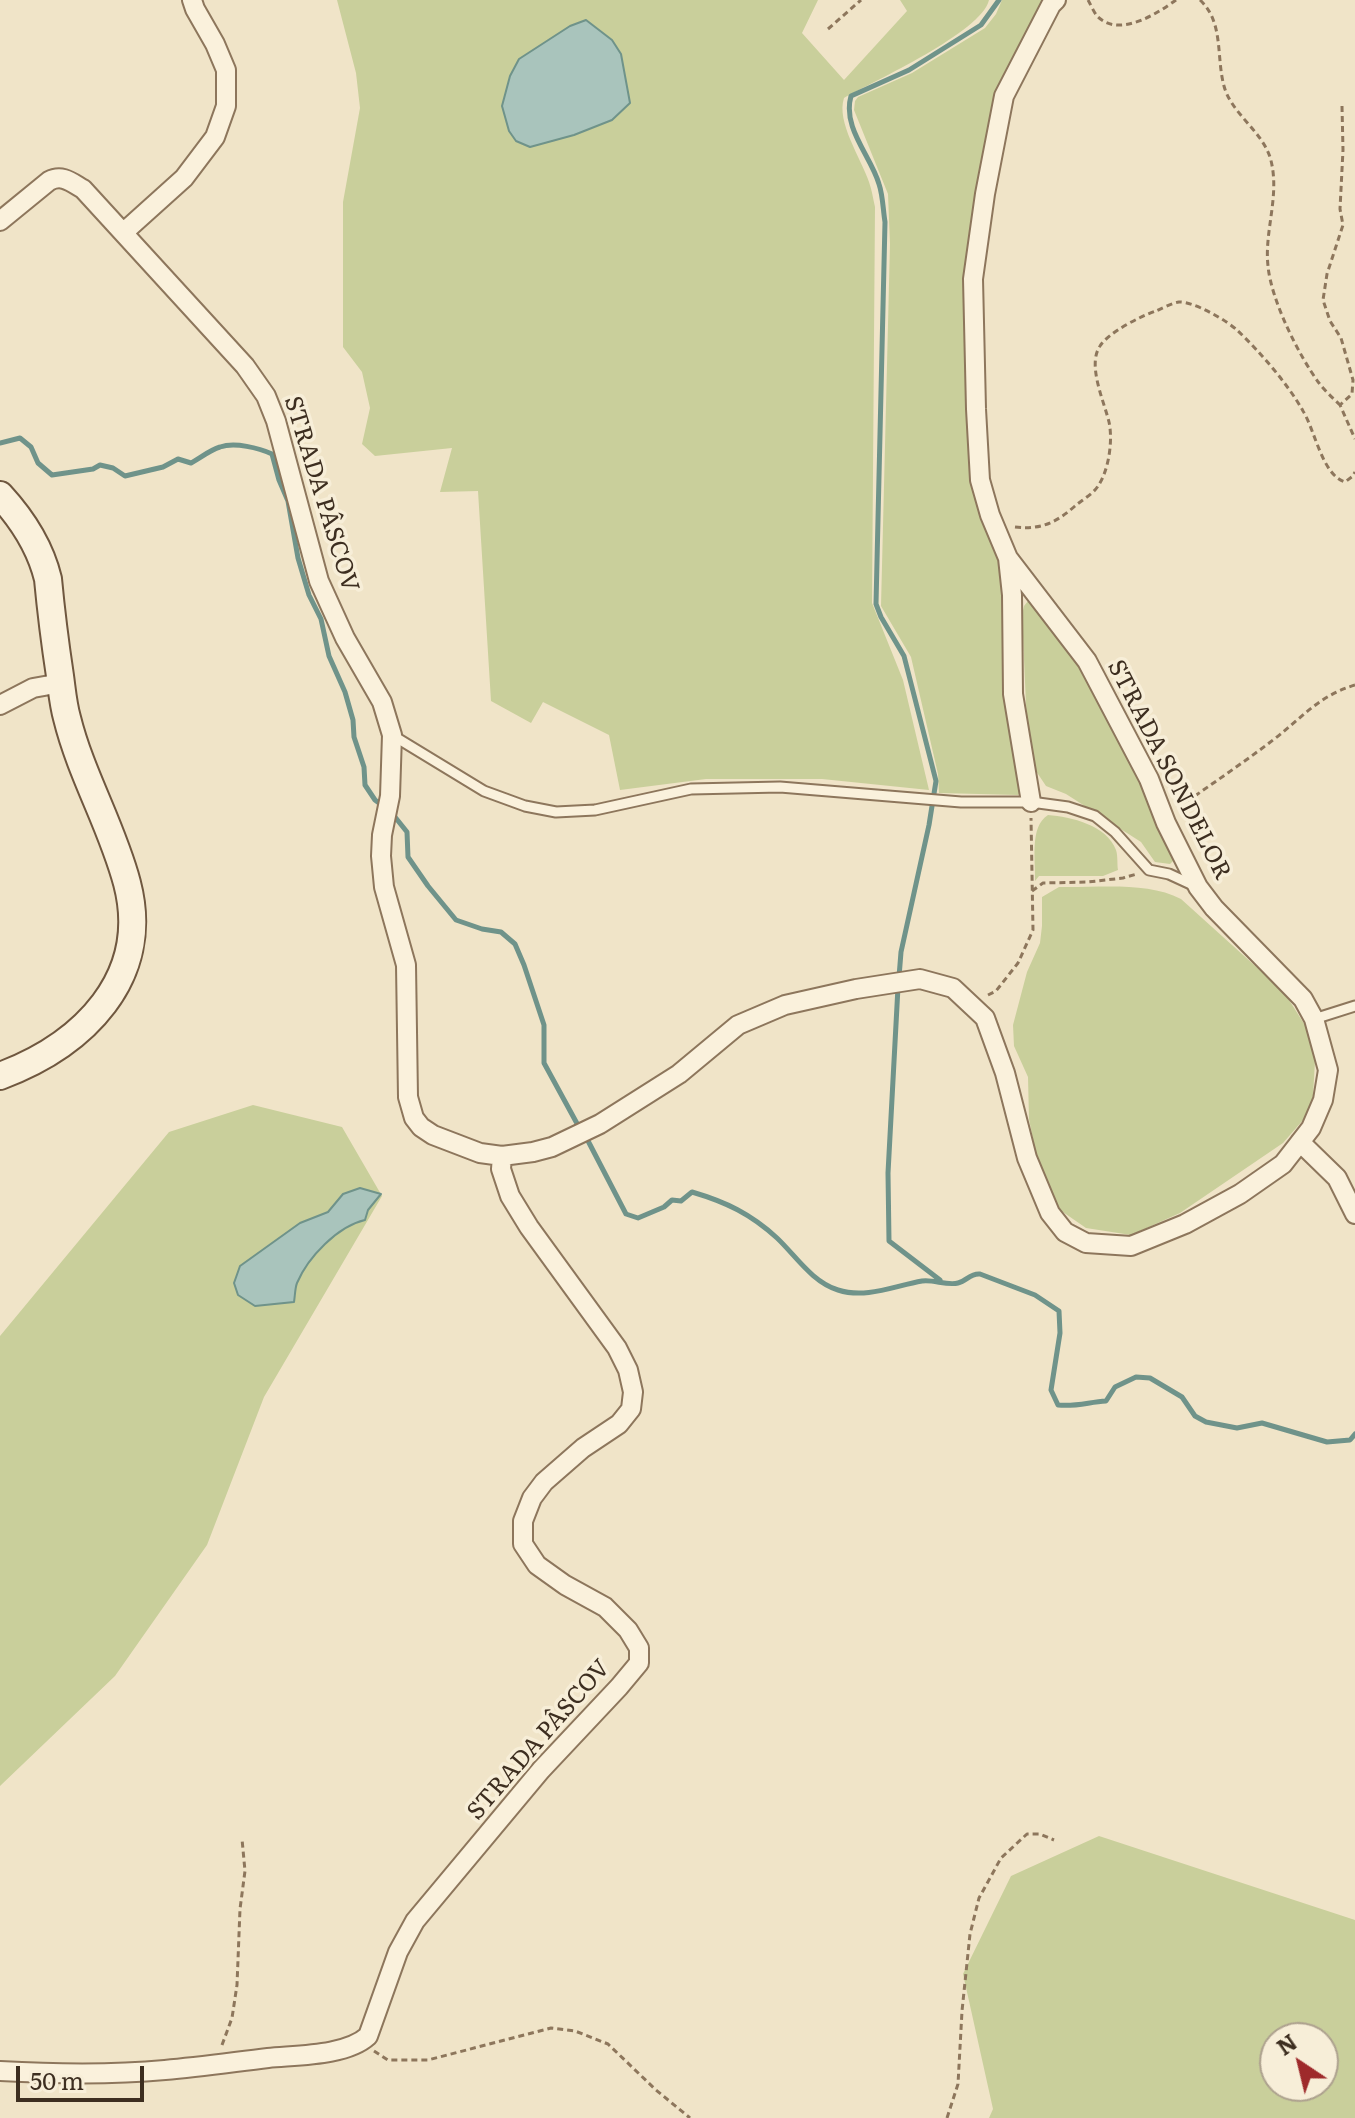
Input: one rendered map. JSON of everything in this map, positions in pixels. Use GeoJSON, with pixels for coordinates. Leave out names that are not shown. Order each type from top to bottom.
{"type":"FeatureCollection","features":[{"type":"Feature","properties":{"kind":"main road"},"geometry":{"type":"LineString","coordinates":[[0,495],[23,523],[43,558],[66,715],[78,756],[127,884],[132,915],[131,941],[123,972],[99,1012],[64,1043],[0,1076]]}},
{"type":"Feature","properties":{"kind":"street"},"geometry":{"type":"LineString","coordinates":[[124,232],[184,178],[215,137],[226,106],[226,70],[192,0]]}},
{"type":"Feature","properties":{"kind":"street","name":"STRADA SONDELOR"},"geometry":{"type":"LineString","coordinates":[[502,1156],[552,1147],[600,1124],[679,1074],[738,1025],[785,1005],[920,979],[953,988],[985,1018],[1005,1073],[1027,1158],[1050,1213],[1065,1232],[1086,1243],[1131,1246],[1185,1224],[1240,1194],[1283,1164],[1311,1128],[1323,1100],[1328,1070],[1314,1019],[1303,999],[1214,908],[1198,887],[1149,779],[1087,661],[1008,558],[990,515],[980,480],[973,279],[985,194],[1004,96],[1056,0]]}},
{"type":"Feature","properties":{"kind":"street","name":"STRADA PÂSCOV"},"geometry":{"type":"LineString","coordinates":[[0,221],[56,177],[83,189],[245,366],[266,396],[286,451],[319,581],[345,638],[382,702],[392,735],[390,796],[381,856],[384,887],[406,965],[408,1097],[414,1118],[433,1135],[480,1153],[502,1156],[501,1169],[510,1196],[617,1348],[628,1370],[633,1392],[631,1409],[619,1424],[583,1448],[544,1482],[532,1498],[523,1521],[523,1544],[537,1565],[605,1607],[628,1630],[639,1648],[639,1663],[541,1770],[415,1921],[398,1952],[368,2036],[361,2042]]}},
{"type":"Feature","properties":{"kind":"street"},"geometry":{"type":"LineString","coordinates":[[1008,558],[1012,595],[1013,694],[1031,802]]}},
{"type":"Feature","properties":{"kind":"street"},"geometry":{"type":"LineString","coordinates":[[0,705],[33,688],[61,683]]}},
{"type":"Feature","properties":{"kind":"street"},"geometry":{"type":"LineString","coordinates":[[1300,1142],[1337,1178],[1355,1214]]}},
{"type":"Feature","properties":{"kind":"street"},"geometry":{"type":"LineString","coordinates":[[0,2071],[64,2074],[163,2070],[325,2052],[361,2042]]}},
{"type":"Feature","properties":{"kind":"lane"},"geometry":{"type":"LineString","coordinates":[[392,735],[484,791],[525,806],[556,812],[595,810],[691,789],[780,787],[961,802],[1031,802],[1068,807],[1095,816],[1115,832],[1149,870],[1169,874],[1198,887]]}},
{"type":"Feature","properties":{"kind":"lane"},"geometry":{"type":"LineString","coordinates":[[1314,1019],[1355,1006]]}},
{"type":"Feature","properties":{"kind":"path"},"geometry":{"type":"LineString","coordinates":[[828,29],[861,0]]}},
{"type":"Feature","properties":{"kind":"path"},"geometry":{"type":"LineString","coordinates":[[1088,0],[1099,18],[1112,24],[1131,24],[1157,14],[1176,0]]}},
{"type":"Feature","properties":{"kind":"path"},"geometry":{"type":"LineString","coordinates":[[1200,0],[1217,27],[1222,79],[1227,96],[1249,122],[1269,154],[1274,196],[1268,266],[1276,298],[1299,350],[1319,382],[1340,405],[1355,439]]}},
{"type":"Feature","properties":{"kind":"path"},"geometry":{"type":"LineString","coordinates":[[1340,405],[1352,394],[1353,380],[1341,338],[1330,321],[1323,300],[1327,274],[1343,225],[1340,209],[1342,106]]}},
{"type":"Feature","properties":{"kind":"path"},"geometry":{"type":"LineString","coordinates":[[990,515],[1007,527],[1028,529],[1046,526],[1069,512],[1098,487],[1112,447],[1110,423],[1101,399],[1095,356],[1101,343],[1121,329],[1144,315],[1180,302],[1200,307],[1236,329],[1305,412],[1326,464],[1336,479],[1345,482],[1355,472]]}},
{"type":"Feature","properties":{"kind":"path"},"geometry":{"type":"LineString","coordinates":[[1163,815],[1275,739],[1305,711],[1337,691],[1355,685]]}},
{"type":"Feature","properties":{"kind":"path"},"geometry":{"type":"LineString","coordinates":[[971,1005],[996,991],[1018,963],[1033,930],[1031,802]]}},
{"type":"Feature","properties":{"kind":"path"},"geometry":{"type":"LineString","coordinates":[[1032,891],[1043,883],[1123,878],[1149,870]]}},
{"type":"Feature","properties":{"kind":"path"},"geometry":{"type":"LineString","coordinates":[[947,2118],[958,2084],[968,1950],[979,1898],[1001,1858],[1027,1834],[1040,1834],[1054,1840]]}},
{"type":"Feature","properties":{"kind":"path"},"geometry":{"type":"LineString","coordinates":[[211,2065],[232,2018],[245,1871],[242,1839]]}},
{"type":"Feature","properties":{"kind":"path"},"geometry":{"type":"LineString","coordinates":[[361,2042],[388,2060],[428,2060],[551,2028],[575,2031],[608,2044],[690,2118]]}},
{"type":"Feature","properties":{"kind":"green space"},"geometry":{"type":"Polygon","coordinates":[[[337,0],[818,0],[802,33],[844,80],[907,11],[900,0],[989,0],[982,13],[948,41],[844,98],[842,108],[846,129],[869,182],[875,207],[872,603],[903,680],[929,790],[822,779],[706,779],[620,790],[609,735],[543,702],[531,723],[491,701],[478,491],[440,492],[452,448],[375,456],[362,444],[370,408],[362,372],[343,347],[343,202],[360,108],[356,73],[337,0]]]}},
{"type":"Feature","properties":{"kind":"green space"},"geometry":{"type":"Polygon","coordinates":[[[1002,0],[1051,0],[998,87],[989,122],[971,272],[971,445],[998,546],[1023,791],[1018,795],[939,793],[938,774],[911,657],[881,606],[890,244],[888,194],[854,110],[858,97],[912,73],[985,28],[1002,0]]]}},
{"type":"Feature","properties":{"kind":"green space"},"geometry":{"type":"Polygon","coordinates":[[[1028,601],[1038,604],[1082,662],[1143,782],[1176,858],[1170,864],[1155,862],[1141,842],[1066,794],[1046,786],[1036,771],[1027,726],[1022,615],[1028,601]]]}},
{"type":"Feature","properties":{"kind":"green space"},"geometry":{"type":"Polygon","coordinates":[[[1048,815],[1077,820],[1105,834],[1116,850],[1118,870],[1103,876],[1039,876],[1035,881],[1036,836],[1042,820],[1048,815]]]}},
{"type":"Feature","properties":{"kind":"green space"},"geometry":{"type":"Polygon","coordinates":[[[1059,887],[1137,888],[1168,893],[1181,899],[1284,992],[1308,1030],[1315,1061],[1310,1112],[1283,1143],[1180,1213],[1131,1235],[1086,1228],[1060,1210],[1040,1175],[1029,1119],[1028,1077],[1014,1046],[1013,1025],[1027,972],[1040,943],[1042,897],[1059,887]]]}},
{"type":"Feature","properties":{"kind":"green space"},"geometry":{"type":"Polygon","coordinates":[[[253,1105],[342,1127],[382,1196],[264,1397],[207,1545],[115,1676],[0,1786],[0,1336],[169,1132],[253,1105]]]}},
{"type":"Feature","properties":{"kind":"green space"},"geometry":{"type":"Polygon","coordinates":[[[1099,1836],[1355,1920],[1355,2118],[989,2118],[993,2109],[963,1974],[1011,1876],[1099,1836]]]}},
{"type":"Feature","properties":{"kind":"water"},"geometry":{"type":"Polygon","coordinates":[[[586,20],[612,40],[621,54],[630,103],[612,120],[574,135],[530,147],[516,141],[509,131],[502,106],[510,76],[519,59],[570,26],[586,20]]]}},
{"type":"Feature","properties":{"kind":"water"},"geometry":{"type":"Polygon","coordinates":[[[360,1188],[381,1194],[368,1210],[365,1220],[345,1229],[316,1253],[297,1283],[294,1302],[255,1306],[238,1295],[234,1283],[240,1266],[300,1223],[328,1212],[343,1194],[360,1188]]]}},
{"type":"Feature","properties":{"kind":"waterway"},"geometry":{"type":"LineString","coordinates":[[899,977],[901,952],[936,781],[904,656],[876,604],[885,222],[879,184],[854,131],[849,108],[851,96],[909,70],[981,25],[999,0]]}},
{"type":"Feature","properties":{"kind":"waterway"},"geometry":{"type":"LineString","coordinates":[[0,443],[20,438],[31,447],[38,463],[52,475],[93,469],[100,465],[113,468],[125,476],[163,467],[178,459],[191,463],[213,450],[233,445],[272,454],[288,501],[298,558],[309,595],[321,619],[329,656],[353,720],[365,785],[383,806]]}},
{"type":"Feature","properties":{"kind":"waterway"},"geometry":{"type":"LineString","coordinates":[[391,812],[407,832],[408,857],[456,920],[501,932],[515,944],[544,1025],[544,1063],[580,1129]]}},
{"type":"Feature","properties":{"kind":"waterway"},"geometry":{"type":"LineString","coordinates":[[898,987],[888,1173],[889,1241],[940,1280]]}},
{"type":"Feature","properties":{"kind":"waterway"},"geometry":{"type":"LineString","coordinates":[[586,1137],[626,1214],[638,1218],[664,1207],[672,1200],[681,1201],[692,1192],[704,1196],[758,1222],[812,1275],[838,1290],[870,1292],[926,1281],[954,1284],[980,1274],[1035,1295],[1059,1311],[1060,1333],[1051,1390],[1058,1405],[1106,1401],[1115,1387],[1136,1377],[1150,1378],[1182,1397],[1195,1416],[1206,1422],[1237,1428],[1262,1423],[1327,1442],[1350,1440],[1355,1434]]}}]}
